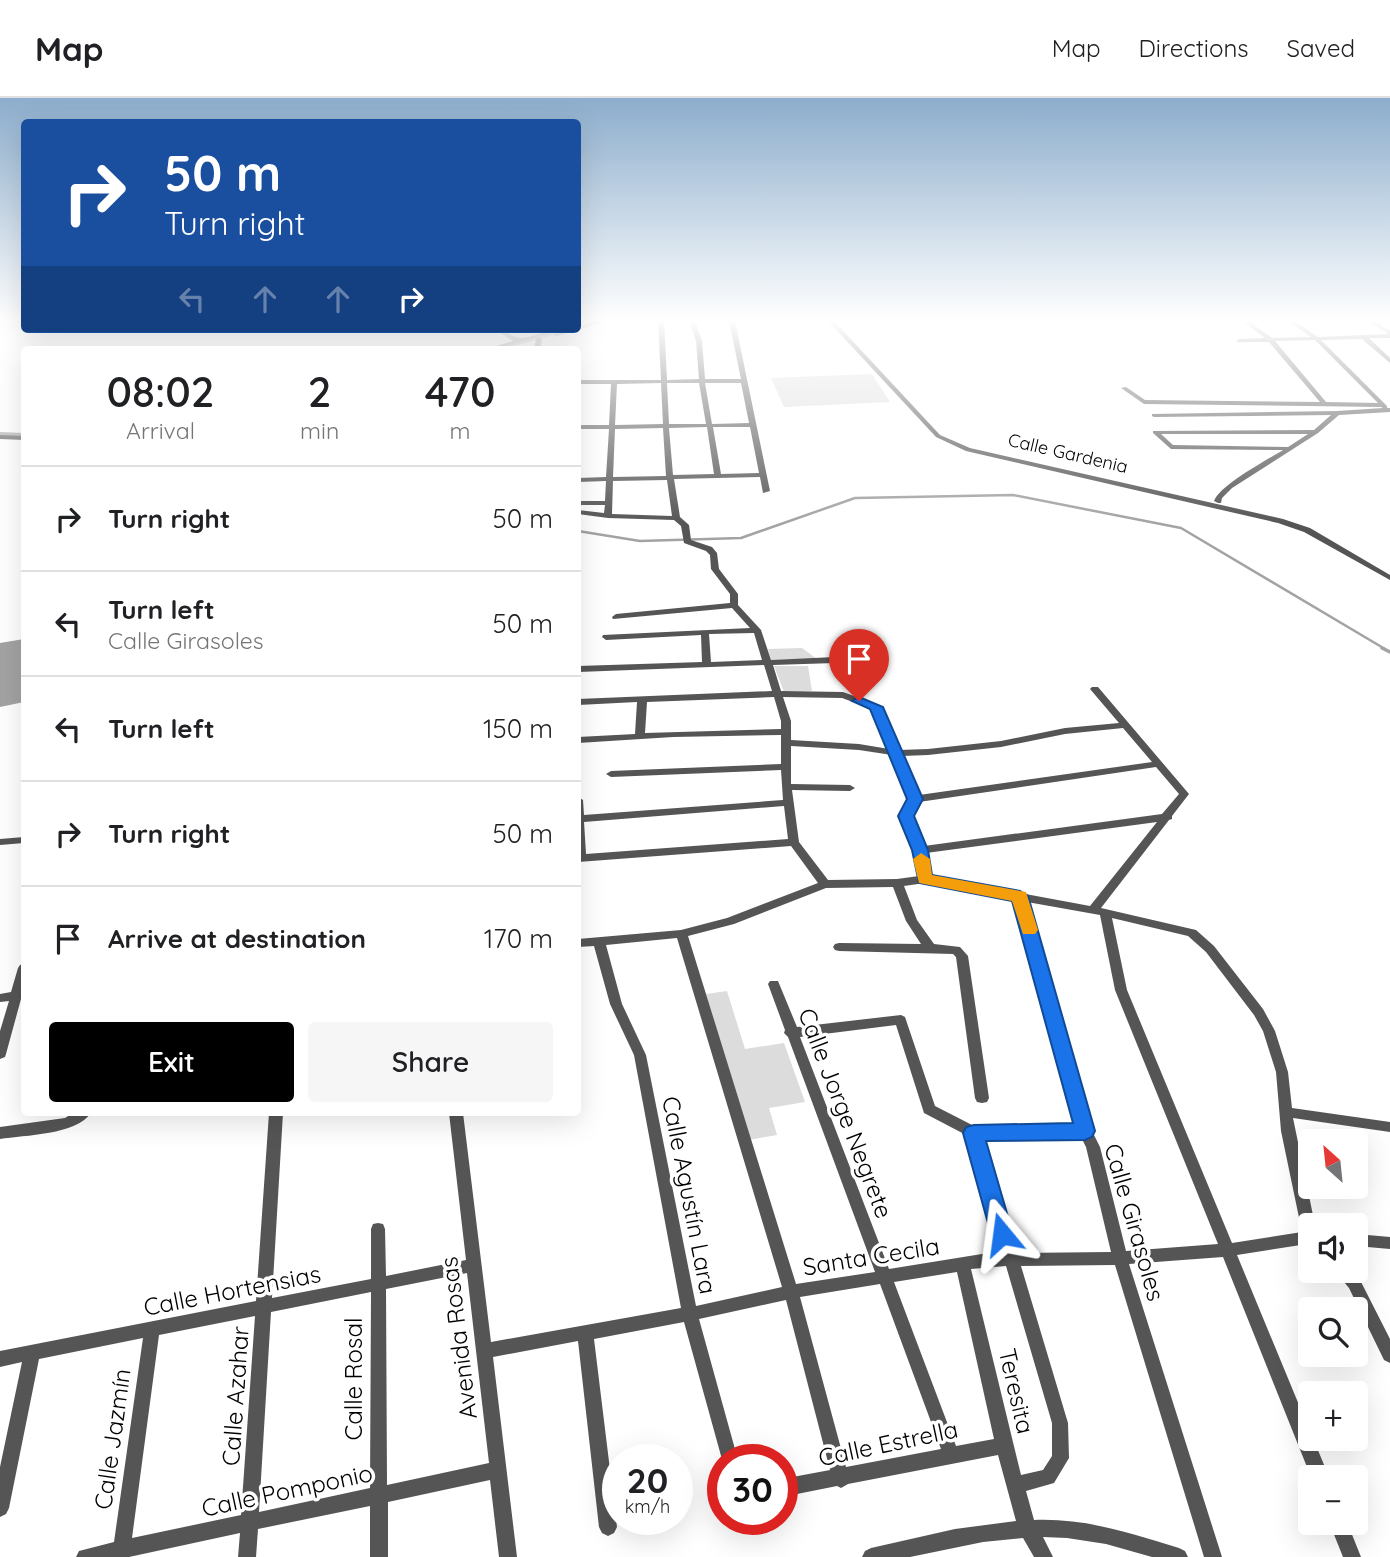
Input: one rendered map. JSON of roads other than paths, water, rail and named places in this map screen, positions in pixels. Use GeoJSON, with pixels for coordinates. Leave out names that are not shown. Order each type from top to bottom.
{"type":"FeatureCollection","features":[{"type":"Feature","properties":{"kind":"street"},"geometry":{"type":"LineString","coordinates":[[608,516],[614,389]]}},
{"type":"Feature","properties":{"kind":"street"},"geometry":{"type":"LineString","coordinates":[[665,389],[664,426],[668,478],[676,518]]}},
{"type":"Feature","properties":{"kind":"street"},"geometry":{"type":"LineString","coordinates":[[703,389],[718,477]]}},
{"type":"Feature","properties":{"kind":"street"},"geometry":{"type":"LineString","coordinates":[[745,389],[766,491]]}},
{"type":"Feature","properties":{"kind":"street","name":"Calle Gardenia"},"geometry":{"type":"LineString","coordinates":[[894,389],[938,436],[949,444],[1220,504],[1307,530],[1390,578]]}},
{"type":"Feature","properties":{"kind":"street"},"geometry":{"type":"LineString","coordinates":[[1126,389],[1144,402],[1324,402],[1382,405]]}},
{"type":"Feature","properties":{"kind":"street"},"geometry":{"type":"LineString","coordinates":[[1313,389],[1324,402]]}},
{"type":"Feature","properties":{"kind":"street"},"geometry":{"type":"LineString","coordinates":[[1366,389],[1389,410]]}},
{"type":"Feature","properties":{"kind":"street"},"geometry":{"type":"LineString","coordinates":[[1154,415],[1389,410]]}},
{"type":"Feature","properties":{"kind":"street"},"geometry":{"type":"LineString","coordinates":[[1220,504],[1219,497],[1230,487],[1316,432],[1337,413]]}},
{"type":"Feature","properties":{"kind":"street"},"geometry":{"type":"LineString","coordinates":[[581,427],[753,425]]}},
{"type":"Feature","properties":{"kind":"street"},"geometry":{"type":"LineString","coordinates":[[1287,449],[1171,447],[1155,432],[1316,432]]}},
{"type":"Feature","properties":{"kind":"street"},"geometry":{"type":"LineString","coordinates":[[0,435],[21,436]]}},
{"type":"Feature","properties":{"kind":"street"},"geometry":{"type":"LineString","coordinates":[[581,480],[763,475]]}},
{"type":"Feature","properties":{"kind":"street"},"geometry":{"type":"LineString","coordinates":[[581,503],[609,503]]}},
{"type":"Feature","properties":{"kind":"street"},"geometry":{"type":"LineString","coordinates":[[581,513],[676,518],[685,525],[687,541],[709,550],[714,555],[715,569],[734,594],[734,605],[757,630],[778,694],[787,738],[786,787],[794,842],[825,884]]}},
{"type":"Feature","properties":{"kind":"street"},"geometry":{"type":"LineString","coordinates":[[616,617],[734,605]]}},
{"type":"Feature","properties":{"kind":"street"},"geometry":{"type":"LineString","coordinates":[[606,637],[757,630]]}},
{"type":"Feature","properties":{"kind":"street"},"geometry":{"type":"LineString","coordinates":[[705,632],[707,665]]}},
{"type":"Feature","properties":{"kind":"street"},"geometry":{"type":"LineString","coordinates":[[581,669],[835,660]]}},
{"type":"Feature","properties":{"kind":"street"},"geometry":{"type":"LineString","coordinates":[[1095,689],[1184,794],[1099,911]]}},
{"type":"Feature","properties":{"kind":"street"},"geometry":{"type":"LineString","coordinates":[[581,702],[778,694],[842,695],[876,707],[915,799]]}},
{"type":"Feature","properties":{"kind":"street"},"geometry":{"type":"LineString","coordinates":[[640,736],[642,701]]}},
{"type":"Feature","properties":{"kind":"street"},"geometry":{"type":"LineString","coordinates":[[581,740],[640,736],[787,738],[896,754],[1001,744],[1065,732],[1125,725]]}},
{"type":"Feature","properties":{"kind":"street"},"geometry":{"type":"LineString","coordinates":[[915,799],[1159,764]]}},
{"type":"Feature","properties":{"kind":"street"},"geometry":{"type":"LineString","coordinates":[[611,774],[787,767]]}},
{"type":"Feature","properties":{"kind":"street"},"geometry":{"type":"LineString","coordinates":[[786,787],[850,788]]}},
{"type":"Feature","properties":{"kind":"street"},"geometry":{"type":"LineString","coordinates":[[915,799],[906,816],[920,850],[925,879]]}},
{"type":"Feature","properties":{"kind":"street"},"geometry":{"type":"LineString","coordinates":[[581,819],[788,803]]}},
{"type":"Feature","properties":{"kind":"street"},"geometry":{"type":"LineString","coordinates":[[920,850],[1168,817]]}},
{"type":"Feature","properties":{"kind":"street"},"geometry":{"type":"LineString","coordinates":[[0,842],[21,840]]}},
{"type":"Feature","properties":{"kind":"street"},"geometry":{"type":"LineString","coordinates":[[581,859],[794,842]]}},
{"type":"Feature","properties":{"kind":"street"},"geometry":{"type":"LineString","coordinates":[[581,943],[681,934],[730,921],[825,884],[897,883],[925,879],[1099,911],[1192,933],[1210,948],[1259,1012],[1269,1031],[1282,1072],[1286,1112],[1305,1213]]}},
{"type":"Feature","properties":{"kind":"street"},"geometry":{"type":"LineString","coordinates":[[897,883],[912,921],[930,948]]}},
{"type":"Feature","properties":{"kind":"street","name":"Calle Girasoles"},"geometry":{"type":"LineString","coordinates":[[1020,896],[1085,1131],[1093,1147],[1120,1258],[1213,1557]]}},
{"type":"Feature","properties":{"kind":"street"},"geometry":{"type":"LineString","coordinates":[[1099,911],[1121,990],[1315,1465]]}},
{"type":"Feature","properties":{"kind":"street"},"geometry":{"type":"LineString","coordinates":[[681,934],[791,1292],[841,1479]]}},
{"type":"Feature","properties":{"kind":"street","name":"Calle Agustín Lara"},"geometry":{"type":"LineString","coordinates":[[599,942],[616,1004],[640,1055],[690,1314],[726,1444]]}},
{"type":"Feature","properties":{"kind":"street"},"geometry":{"type":"LineString","coordinates":[[839,947],[930,948],[956,950],[962,956],[982,1098]]}},
{"type":"Feature","properties":{"kind":"street"},"geometry":{"type":"LineString","coordinates":[[0,1054],[21,980]]}},
{"type":"Feature","properties":{"kind":"street","name":"Calle Jorge Negrete"},"geometry":{"type":"LineString","coordinates":[[774,984],[790,1033],[951,1454]]}},
{"type":"Feature","properties":{"kind":"street"},"geometry":{"type":"LineString","coordinates":[[0,998],[17,995]]}},
{"type":"Feature","properties":{"kind":"street"},"geometry":{"type":"LineString","coordinates":[[790,1033],[901,1020],[929,1109],[974,1133],[1085,1131]]}},
{"type":"Feature","properties":{"kind":"street"},"geometry":{"type":"LineString","coordinates":[[1286,1112],[1390,1127]]}},
{"type":"Feature","properties":{"kind":"street"},"geometry":{"type":"LineString","coordinates":[[0,1133],[68,1123],[81,1116]]}},
{"type":"Feature","properties":{"kind":"street","name":"Calle Azahar"},"geometry":{"type":"LineString","coordinates":[[247,1557],[276,1116]]}},
{"type":"Feature","properties":{"kind":"street","name":"Avenida Rosas"},"geometry":{"type":"LineString","coordinates":[[456,1116],[508,1557]]}},
{"type":"Feature","properties":{"kind":"street"},"geometry":{"type":"LineString","coordinates":[[974,1133],[1009,1260],[1060,1423],[1061,1458],[1048,1477],[1015,1485]]}},
{"type":"Feature","properties":{"kind":"street","name":"Calle Rosal"},"geometry":{"type":"LineString","coordinates":[[378,1229],[379,1557]]}},
{"type":"Feature","properties":{"kind":"street","name":"Santa Cecila"},"geometry":{"type":"LineString","coordinates":[[484,1351],[690,1314],[791,1292],[963,1265],[1009,1260],[1120,1258],[1229,1250],[1298,1240]]}},
{"type":"Feature","properties":{"kind":"street"},"geometry":{"type":"LineString","coordinates":[[1368,1241],[1390,1243]]}},
{"type":"Feature","properties":{"kind":"street","name":"Calle Hortensias"},"geometry":{"type":"LineString","coordinates":[[0,1359],[474,1265]]}},
{"type":"Feature","properties":{"kind":"street","name":"Teresita"},"geometry":{"type":"LineString","coordinates":[[963,1265],[1015,1485],[1027,1527],[1044,1557]]}},
{"type":"Feature","properties":{"kind":"street"},"geometry":{"type":"LineString","coordinates":[[1354,1283],[1386,1340],[1390,1355]]}},
{"type":"Feature","properties":{"kind":"street","name":"Calle Jazmín"},"geometry":{"type":"LineString","coordinates":[[121,1553],[152,1329]]}},
{"type":"Feature","properties":{"kind":"street"},"geometry":{"type":"LineString","coordinates":[[584,1333],[602,1485]]}},
{"type":"Feature","properties":{"kind":"street"},"geometry":{"type":"LineString","coordinates":[[0,1508],[32,1352]]}},
{"type":"Feature","properties":{"kind":"street","name":"Calle Estrella"},"geometry":{"type":"LineString","coordinates":[[798,1486],[1004,1445]]}},
{"type":"Feature","properties":{"kind":"street","name":"Calle Pomponio"},"geometry":{"type":"LineString","coordinates":[[85,1557],[121,1553],[249,1523],[498,1471]]}},
{"type":"Feature","properties":{"kind":"street"},"geometry":{"type":"LineString","coordinates":[[871,1557],[917,1552],[1000,1529],[1027,1527],[1097,1533],[1179,1557]]}},
{"type":"Feature","properties":{"kind":"street"},"geometry":{"type":"LineString","coordinates":[[1343,1535],[1352,1557]]}},
{"type":"Feature","properties":{"kind":"waterway"},"geometry":{"type":"LineString","coordinates":[[0,434],[21,435]]}},
{"type":"Feature","properties":{"kind":"waterway"},"geometry":{"type":"LineString","coordinates":[[581,531],[640,541],[741,538],[855,498],[1013,495],[1181,528],[1385,649]]}},
{"type":"Feature","properties":{"kind":"waterway"},"geometry":{"type":"LineString","coordinates":[[1382,648],[1390,652]]}}]}
